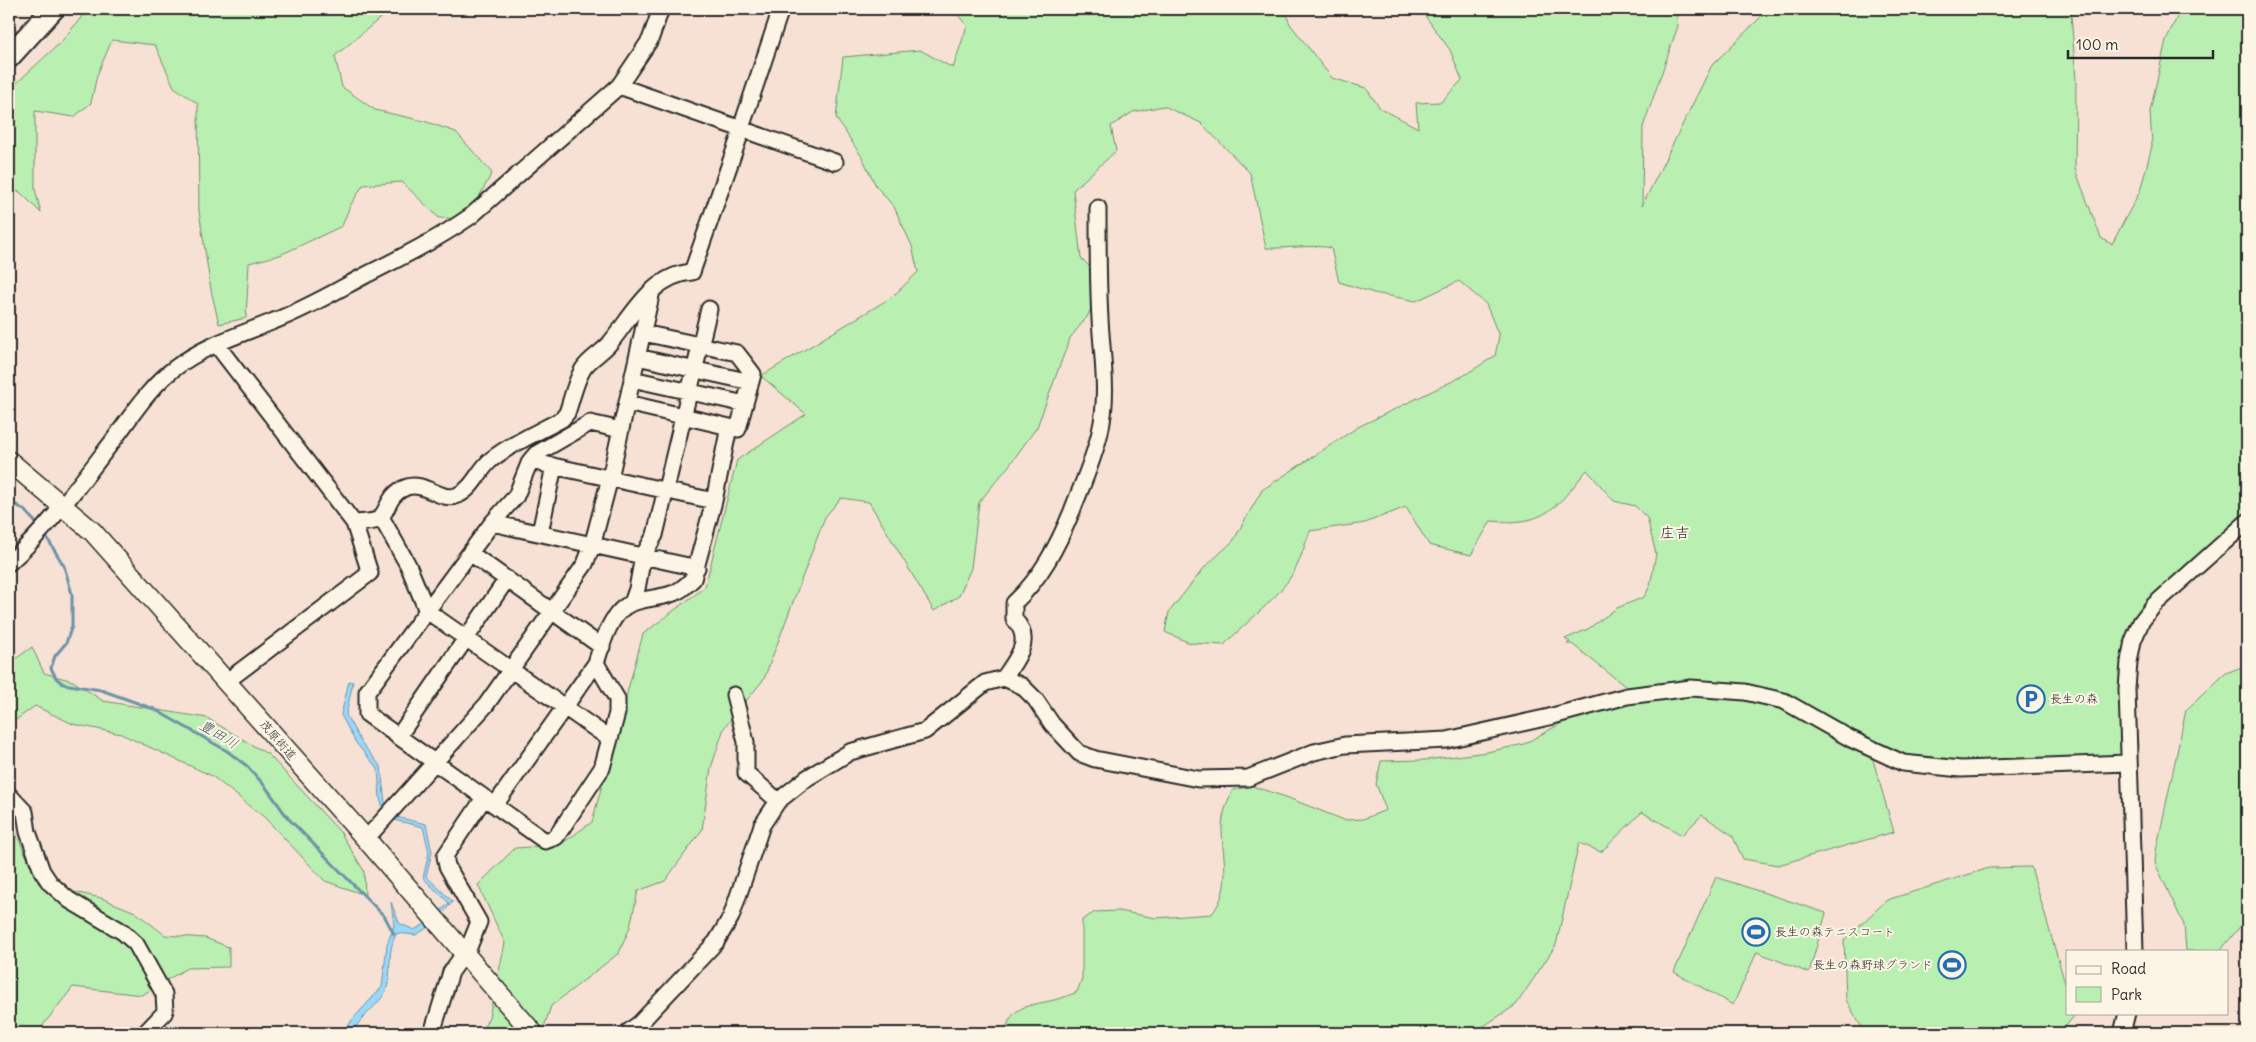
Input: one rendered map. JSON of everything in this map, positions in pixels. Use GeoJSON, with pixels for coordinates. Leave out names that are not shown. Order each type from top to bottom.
{"type":"FeatureCollection","features":[{"type":"Feature","properties":{"kind":"highway"},"geometry":{"type":"LineString","coordinates":[[9,57],[53,9]]}},
{"type":"Feature","properties":{"kind":"main road","name":"茂原街道"},"geometry":{"type":"LineString","coordinates":[[9,461],[92,531],[227,681],[534,1033]]}},
{"type":"Feature","properties":{"kind":"street"},"geometry":{"type":"LineString","coordinates":[[9,563],[32,542],[64,506],[156,385],[175,368],[216,344],[276,321],[450,232],[471,216],[619,86],[650,40],[661,9]]}},
{"type":"Feature","properties":{"kind":"street"},"geometry":{"type":"LineString","coordinates":[[354,523],[375,520],[380,517],[393,494],[408,486],[420,486],[446,496],[458,496],[478,479],[494,458],[562,419],[567,413],[583,368],[609,344],[636,306],[652,291],[683,273],[692,272],[742,129],[781,9]]}},
{"type":"Feature","properties":{"kind":"street"},"geometry":{"type":"LineString","coordinates":[[619,86],[835,162]]}},
{"type":"Feature","properties":{"kind":"street"},"geometry":{"type":"LineString","coordinates":[[1004,678],[1024,643],[1023,628],[1014,619],[1014,603],[1028,590],[1051,556],[1066,524],[1094,453],[1100,431],[1104,373],[1100,317],[1098,208]]}},
{"type":"Feature","properties":{"kind":"street"},"geometry":{"type":"LineString","coordinates":[[366,839],[486,705],[584,564],[592,546],[610,478],[652,291]]}},
{"type":"Feature","properties":{"kind":"street"},"geometry":{"type":"LineString","coordinates":[[632,603],[637,589],[643,556],[655,535],[709,309]]}},
{"type":"Feature","properties":{"kind":"street"},"geometry":{"type":"LineString","coordinates":[[627,403],[738,429],[753,374],[737,353],[643,332]]}},
{"type":"Feature","properties":{"kind":"street"},"geometry":{"type":"LineString","coordinates":[[216,344],[354,523],[370,573],[227,681]]}},
{"type":"Feature","properties":{"kind":"street"},"geometry":{"type":"LineString","coordinates":[[637,357],[751,382]]}},
{"type":"Feature","properties":{"kind":"street"},"geometry":{"type":"LineString","coordinates":[[632,379],[744,404]]}},
{"type":"Feature","properties":{"kind":"street"},"geometry":{"type":"LineString","coordinates":[[596,663],[617,699],[617,713],[602,768],[556,837],[545,841],[367,714],[367,692],[492,523],[516,496],[530,461],[536,454],[590,424],[621,430]]}},
{"type":"Feature","properties":{"kind":"street"},"geometry":{"type":"LineString","coordinates":[[432,1033],[450,972],[469,947],[479,922],[447,866],[445,856],[563,708],[596,663],[616,616],[624,607],[632,603],[678,591],[693,579],[698,568],[729,427]]}},
{"type":"Feature","properties":{"kind":"street"},"geometry":{"type":"LineString","coordinates":[[530,461],[714,500]]}},
{"type":"Feature","properties":{"kind":"street"},"geometry":{"type":"LineString","coordinates":[[540,533],[554,466]]}},
{"type":"Feature","properties":{"kind":"street"},"geometry":{"type":"LineString","coordinates":[[380,517],[408,565],[427,611],[563,708],[610,739]]}},
{"type":"Feature","properties":{"kind":"street"},"geometry":{"type":"LineString","coordinates":[[2135,950],[2128,763],[2129,662],[2133,641],[2141,622],[2154,605],[2247,522]]}},
{"type":"Feature","properties":{"kind":"street"},"geometry":{"type":"LineString","coordinates":[[492,523],[698,568]]}},
{"type":"Feature","properties":{"kind":"street"},"geometry":{"type":"LineString","coordinates":[[470,553],[602,647]]}},
{"type":"Feature","properties":{"kind":"street"},"geometry":{"type":"LineString","coordinates":[[398,737],[508,579]]}},
{"type":"Feature","properties":{"kind":"street"},"geometry":{"type":"LineString","coordinates":[[627,1033],[640,1023],[716,942],[732,917],[762,825],[778,801],[807,778],[845,755],[862,747],[925,731],[985,683],[1004,678],[1022,686],[1035,699],[1052,724],[1079,752],[1095,759],[1198,779],[1248,778],[1314,752],[1345,745],[1447,740],[1549,717],[1627,696],[1691,688],[1745,692],[1784,702],[1903,763],[1961,769],[2128,763]]}},
{"type":"Feature","properties":{"kind":"street"},"geometry":{"type":"LineString","coordinates":[[734,694],[746,742],[746,773],[778,801]]}},
{"type":"Feature","properties":{"kind":"street"},"geometry":{"type":"LineString","coordinates":[[9,795],[25,812],[28,832],[42,872],[50,883],[69,900],[124,932],[136,944],[157,979],[164,994],[165,1012],[145,1033]]}},
{"type":"Feature","properties":{"kind":"street"},"geometry":{"type":"LineString","coordinates":[[2122,1033],[2128,1014]]}},
{"type":"Feature","properties":{"kind":"green space"},"geometry":{"type":"Polygon","coordinates":[[[88,9],[391,9],[335,56],[342,87],[375,110],[424,121],[456,132],[492,173],[467,219],[439,218],[402,182],[363,185],[350,206],[342,226],[280,255],[249,263],[246,318],[219,324],[211,290],[199,211],[198,104],[174,87],[155,45],[112,40],[97,75],[91,103],[74,117],[35,111],[35,189],[41,213],[20,192],[9,189],[9,90],[61,42],[88,9]]]}},
{"type":"Feature","properties":{"kind":"green space"},"geometry":{"type":"Polygon","coordinates":[[[953,9],[1284,9],[1290,24],[1332,78],[1366,88],[1380,108],[1418,128],[1416,103],[1441,102],[1462,80],[1450,50],[1420,9],[1676,9],[1678,26],[1643,127],[1642,206],[1712,65],[1769,9],[2073,9],[2071,14],[2076,80],[2075,169],[2101,238],[2112,244],[2140,191],[2152,146],[2150,111],[2166,40],[2181,9],[2247,9],[2247,513],[2142,614],[2123,760],[1941,764],[1903,757],[1876,744],[1873,760],[1894,832],[1778,865],[1743,859],[1732,835],[1702,815],[1682,835],[1642,812],[1601,852],[1579,843],[1556,945],[1516,1005],[1473,1033],[1005,1033],[1012,1016],[1017,1011],[1030,1005],[1077,992],[1082,978],[1082,920],[1095,912],[1119,911],[1156,918],[1212,914],[1218,904],[1224,883],[1222,823],[1225,808],[1233,790],[1252,786],[1344,820],[1363,819],[1386,810],[1376,784],[1381,761],[1425,760],[1487,752],[1524,744],[1594,705],[1630,690],[1572,644],[1567,644],[1570,642],[1565,639],[1588,629],[1617,608],[1644,597],[1650,586],[1656,554],[1647,518],[1635,506],[1614,501],[1587,470],[1557,505],[1547,512],[1524,521],[1491,521],[1471,555],[1429,545],[1406,507],[1365,523],[1310,531],[1301,557],[1287,582],[1271,601],[1224,645],[1190,643],[1165,632],[1169,612],[1204,568],[1233,541],[1262,490],[1358,427],[1463,376],[1495,356],[1499,336],[1486,304],[1459,281],[1416,301],[1374,293],[1339,282],[1331,248],[1317,246],[1266,248],[1250,173],[1201,123],[1164,106],[1133,112],[1111,126],[1116,151],[1073,190],[1081,258],[1104,281],[1087,317],[1070,338],[1037,427],[1008,467],[979,502],[971,568],[959,596],[934,611],[869,502],[841,498],[825,517],[764,679],[724,728],[711,768],[702,830],[665,881],[638,891],[630,927],[619,953],[551,1006],[542,1033],[481,1033],[489,1017],[505,943],[478,885],[515,848],[560,845],[592,822],[643,634],[705,587],[737,460],[806,414],[761,376],[892,297],[918,272],[912,246],[894,207],[876,186],[862,157],[836,118],[843,57],[920,50],[953,68],[967,26],[953,9]]]}},
{"type":"Feature","properties":{"kind":"green space"},"geometry":{"type":"Polygon","coordinates":[[[32,647],[44,673],[73,681],[103,701],[207,718],[269,755],[341,833],[364,871],[365,895],[325,881],[264,817],[212,776],[121,734],[73,724],[35,706],[9,725],[9,664],[32,647]]]}},
{"type":"Feature","properties":{"kind":"green space"},"geometry":{"type":"Polygon","coordinates":[[[2247,665],[2247,918],[2221,950],[2186,950],[2184,925],[2155,863],[2156,851],[2186,710],[2226,673],[2247,665]]]}},
{"type":"Feature","properties":{"kind":"green space"},"geometry":{"type":"Polygon","coordinates":[[[9,818],[39,884],[101,898],[135,912],[165,935],[205,938],[229,947],[229,967],[187,968],[142,995],[73,987],[37,1033],[9,1033],[9,818]]]}},
{"type":"Feature","properties":{"kind":"green space","name":"長生の森野球グランド"},"geometry":{"type":"Polygon","coordinates":[[[2031,867],[2066,987],[2066,1014],[2075,1015],[2060,1033],[1865,1033],[1846,1000],[1844,940],[1887,900],[1989,868],[2031,867]]]}},
{"type":"Feature","properties":{"kind":"green space","name":"長生の森テニスコート"},"geometry":{"type":"Polygon","coordinates":[[[1716,877],[1826,913],[1809,973],[1757,952],[1733,1005],[1674,972],[1716,877]]]}},
{"type":"Feature","properties":{"kind":"water"},"geometry":{"type":"Polygon","coordinates":[[[349,681],[353,682],[346,715],[361,742],[381,767],[385,803],[396,817],[426,824],[432,852],[426,876],[453,902],[430,926],[416,935],[397,933],[392,946],[386,991],[352,1033],[344,1033],[352,1020],[382,987],[387,944],[394,926],[391,902],[399,923],[414,930],[427,923],[449,903],[423,878],[429,852],[423,827],[394,820],[384,811],[380,799],[378,769],[356,743],[341,715],[349,681]]]}},
{"type":"Feature","properties":{"kind":"waterway","name":"豊田川"},"geometry":{"type":"LineString","coordinates":[[9,500],[24,510],[39,526]]}},
{"type":"Feature","properties":{"kind":"waterway","name":"豊田川"},"geometry":{"type":"LineString","coordinates":[[44,533],[64,566],[72,594],[72,626],[66,643],[55,656],[51,668],[56,678],[63,684],[101,690],[154,709],[227,751],[247,766],[265,786],[288,818],[385,917],[394,934]]}},
{"type":"Feature","properties":{"kind":"place","name":"長生の森"},"geometry":{"type":"Point","coordinates":[2031,699]}},
{"type":"Feature","properties":{"kind":"place","name":"長生の森テニスコート"},"geometry":{"type":"Point","coordinates":[1756,932]}},
{"type":"Feature","properties":{"kind":"place","name":"長生の森野球グランド"},"geometry":{"type":"Point","coordinates":[1952,965]}},
{"type":"Feature","properties":{"kind":"district","name":"庄吉"},"geometry":{"type":"Point","coordinates":[1675,533]}}]}
